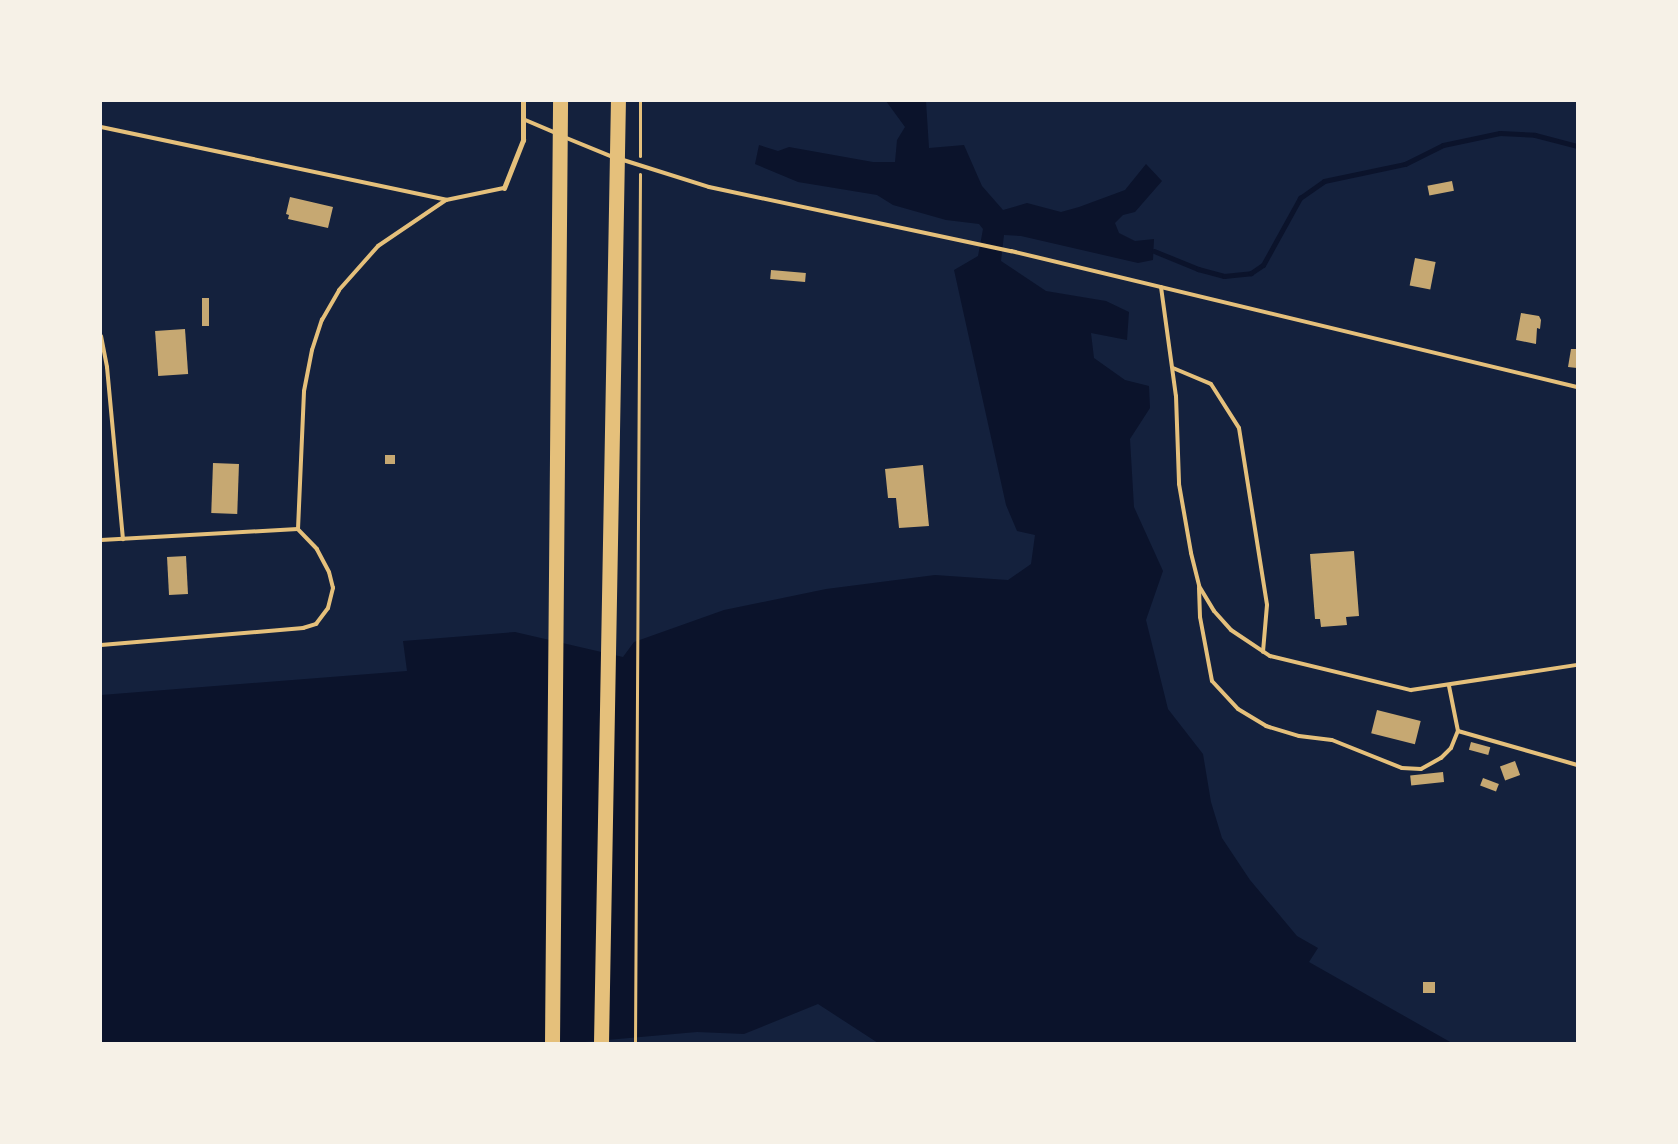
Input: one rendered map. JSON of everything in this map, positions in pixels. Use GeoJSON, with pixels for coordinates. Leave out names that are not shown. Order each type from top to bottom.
{"type":"FeatureCollection","features":[{"type":"Feature","properties":{"kind":"highway"},"geometry":{"type":"LineString","coordinates":[[552,1043],[560,101]]}},
{"type":"Feature","properties":{"kind":"highway"},"geometry":{"type":"LineString","coordinates":[[601,1043],[618,101]]}},
{"type":"Feature","properties":{"kind":"street"},"geometry":{"type":"LineString","coordinates":[[504,188],[521,148],[523,101]]}},
{"type":"Feature","properties":{"kind":"lane"},"geometry":{"type":"LineString","coordinates":[[523,118],[594,150],[709,187],[1011,251],[1577,388]]}},
{"type":"Feature","properties":{"kind":"lane"},"geometry":{"type":"LineString","coordinates":[[101,127],[446,200]]}},
{"type":"Feature","properties":{"kind":"lane"},"geometry":{"type":"LineString","coordinates":[[101,646],[304,628],[316,624],[328,608],[332,588],[329,572],[317,549],[298,528],[304,391],[312,350],[322,320],[339,290],[378,246],[446,200],[504,188]]}},
{"type":"Feature","properties":{"kind":"lane"},"geometry":{"type":"LineString","coordinates":[[1161,287],[1173,368],[1179,484],[1199,586],[1200,617],[1212,681],[1238,709],[1266,726],[1298,736],[1332,740],[1402,768],[1421,769],[1441,758],[1451,748],[1458,731],[1449,686]]}},
{"type":"Feature","properties":{"kind":"lane"},"geometry":{"type":"LineString","coordinates":[[101,336],[107,366],[123,539]]}},
{"type":"Feature","properties":{"kind":"lane"},"geometry":{"type":"LineString","coordinates":[[1173,368],[1211,384],[1239,428],[1267,605],[1263,652]]}},
{"type":"Feature","properties":{"kind":"lane"},"geometry":{"type":"LineString","coordinates":[[101,540],[298,528]]}},
{"type":"Feature","properties":{"kind":"lane"},"geometry":{"type":"LineString","coordinates":[[1199,586],[1231,630],[1263,652],[1411,690],[1449,686],[1577,665]]}},
{"type":"Feature","properties":{"kind":"lane"},"geometry":{"type":"LineString","coordinates":[[1458,731],[1577,765]]}},
{"type":"Feature","properties":{"kind":"path"},"geometry":{"type":"LineString","coordinates":[[640,101],[640,161]]}},
{"type":"Feature","properties":{"kind":"path"},"geometry":{"type":"LineString","coordinates":[[635,1043],[640,171]]}},
{"type":"Feature","properties":{"kind":"water"},"geometry":{"type":"Polygon","coordinates":[[[886,101],[926,101],[929,148],[964,145],[982,186],[1003,210],[1027,203],[1061,212],[1079,207],[1125,190],[1146,164],[1162,181],[1135,212],[1123,215],[1115,223],[1119,233],[1135,241],[1154,239],[1153,260],[1138,263],[1021,236],[1004,235],[1001,261],[1046,291],[1106,301],[1129,312],[1127,340],[1091,333],[1094,358],[1125,380],[1149,386],[1150,408],[1130,439],[1134,507],[1163,571],[1146,620],[1168,709],[1203,754],[1211,802],[1222,838],[1250,880],[1297,936],[1318,948],[1309,962],[1452,1043],[878,1043],[818,1004],[744,1034],[697,1032],[573,1043],[101,1043],[101,695],[407,671],[403,641],[515,632],[623,657],[634,642],[724,610],[826,589],[935,575],[1008,580],[1031,564],[1035,535],[1017,531],[1006,505],[954,270],[978,256],[983,229],[979,224],[946,220],[893,205],[877,195],[798,182],[755,164],[759,145],[778,151],[789,147],[873,162],[895,162],[897,140],[905,127],[886,101]]]}},
{"type":"Feature","properties":{"kind":"building"},"geometry":{"type":"Polygon","coordinates":[[[1452,181],[1454,191],[1429,196],[1427,186],[1452,181]]]}},
{"type":"Feature","properties":{"kind":"building"},"geometry":{"type":"Polygon","coordinates":[[[290,197],[333,207],[328,228],[288,219],[289,215],[286,214],[290,197]]]}},
{"type":"Feature","properties":{"kind":"building"},"geometry":{"type":"Polygon","coordinates":[[[1415,258],[1436,262],[1430,289],[1410,285],[1415,258]]]}},
{"type":"Feature","properties":{"kind":"building"},"geometry":{"type":"Polygon","coordinates":[[[771,270],[806,273],[805,282],[770,279],[771,270]]]}},
{"type":"Feature","properties":{"kind":"building"},"geometry":{"type":"Polygon","coordinates":[[[202,298],[209,298],[209,326],[202,326],[202,298]]]}},
{"type":"Feature","properties":{"kind":"building"},"geometry":{"type":"Polygon","coordinates":[[[1521,313],[1539,316],[1541,320],[1540,329],[1537,328],[1536,344],[1516,340],[1521,313]]]}},
{"type":"Feature","properties":{"kind":"building"},"geometry":{"type":"Polygon","coordinates":[[[185,329],[188,374],[158,376],[155,331],[185,329]]]}},
{"type":"Feature","properties":{"kind":"building"},"geometry":{"type":"Polygon","coordinates":[[[1571,349],[1577,349],[1577,368],[1568,367],[1571,349]]]}},
{"type":"Feature","properties":{"kind":"building"},"geometry":{"type":"Polygon","coordinates":[[[385,455],[395,455],[395,464],[385,464],[385,455]]]}},
{"type":"Feature","properties":{"kind":"building"},"geometry":{"type":"Polygon","coordinates":[[[213,463],[239,464],[237,514],[211,513],[213,463]]]}},
{"type":"Feature","properties":{"kind":"building"},"geometry":{"type":"Polygon","coordinates":[[[923,465],[929,526],[899,528],[896,498],[888,498],[885,469],[923,465]]]}},
{"type":"Feature","properties":{"kind":"building"},"geometry":{"type":"Polygon","coordinates":[[[1354,551],[1359,616],[1346,617],[1347,625],[1321,627],[1320,619],[1315,619],[1310,554],[1354,551]]]}},
{"type":"Feature","properties":{"kind":"building"},"geometry":{"type":"Polygon","coordinates":[[[186,556],[188,594],[169,595],[167,557],[186,556]]]}},
{"type":"Feature","properties":{"kind":"building"},"geometry":{"type":"Polygon","coordinates":[[[1377,710],[1421,721],[1415,744],[1371,733],[1377,710]]]}},
{"type":"Feature","properties":{"kind":"building"},"geometry":{"type":"Polygon","coordinates":[[[1471,742],[1490,747],[1488,755],[1469,750],[1471,742]]]}},
{"type":"Feature","properties":{"kind":"building"},"geometry":{"type":"Polygon","coordinates":[[[1515,761],[1520,775],[1505,781],[1500,766],[1515,761]]]}},
{"type":"Feature","properties":{"kind":"building"},"geometry":{"type":"Polygon","coordinates":[[[1443,772],[1444,782],[1411,785],[1410,775],[1443,772]]]}},
{"type":"Feature","properties":{"kind":"building"},"geometry":{"type":"Polygon","coordinates":[[[1483,778],[1499,784],[1496,792],[1480,785],[1483,778]]]}},
{"type":"Feature","properties":{"kind":"building"},"geometry":{"type":"Polygon","coordinates":[[[1423,982],[1435,982],[1435,993],[1423,993],[1423,982]]]}},
{"type":"Feature","properties":{"kind":"waterway"},"geometry":{"type":"LineString","coordinates":[[1154,251],[1198,269],[1224,276],[1251,273],[1263,265],[1300,198],[1324,181],[1405,164],[1443,145],[1500,133],[1535,135],[1577,146]]}}]}
